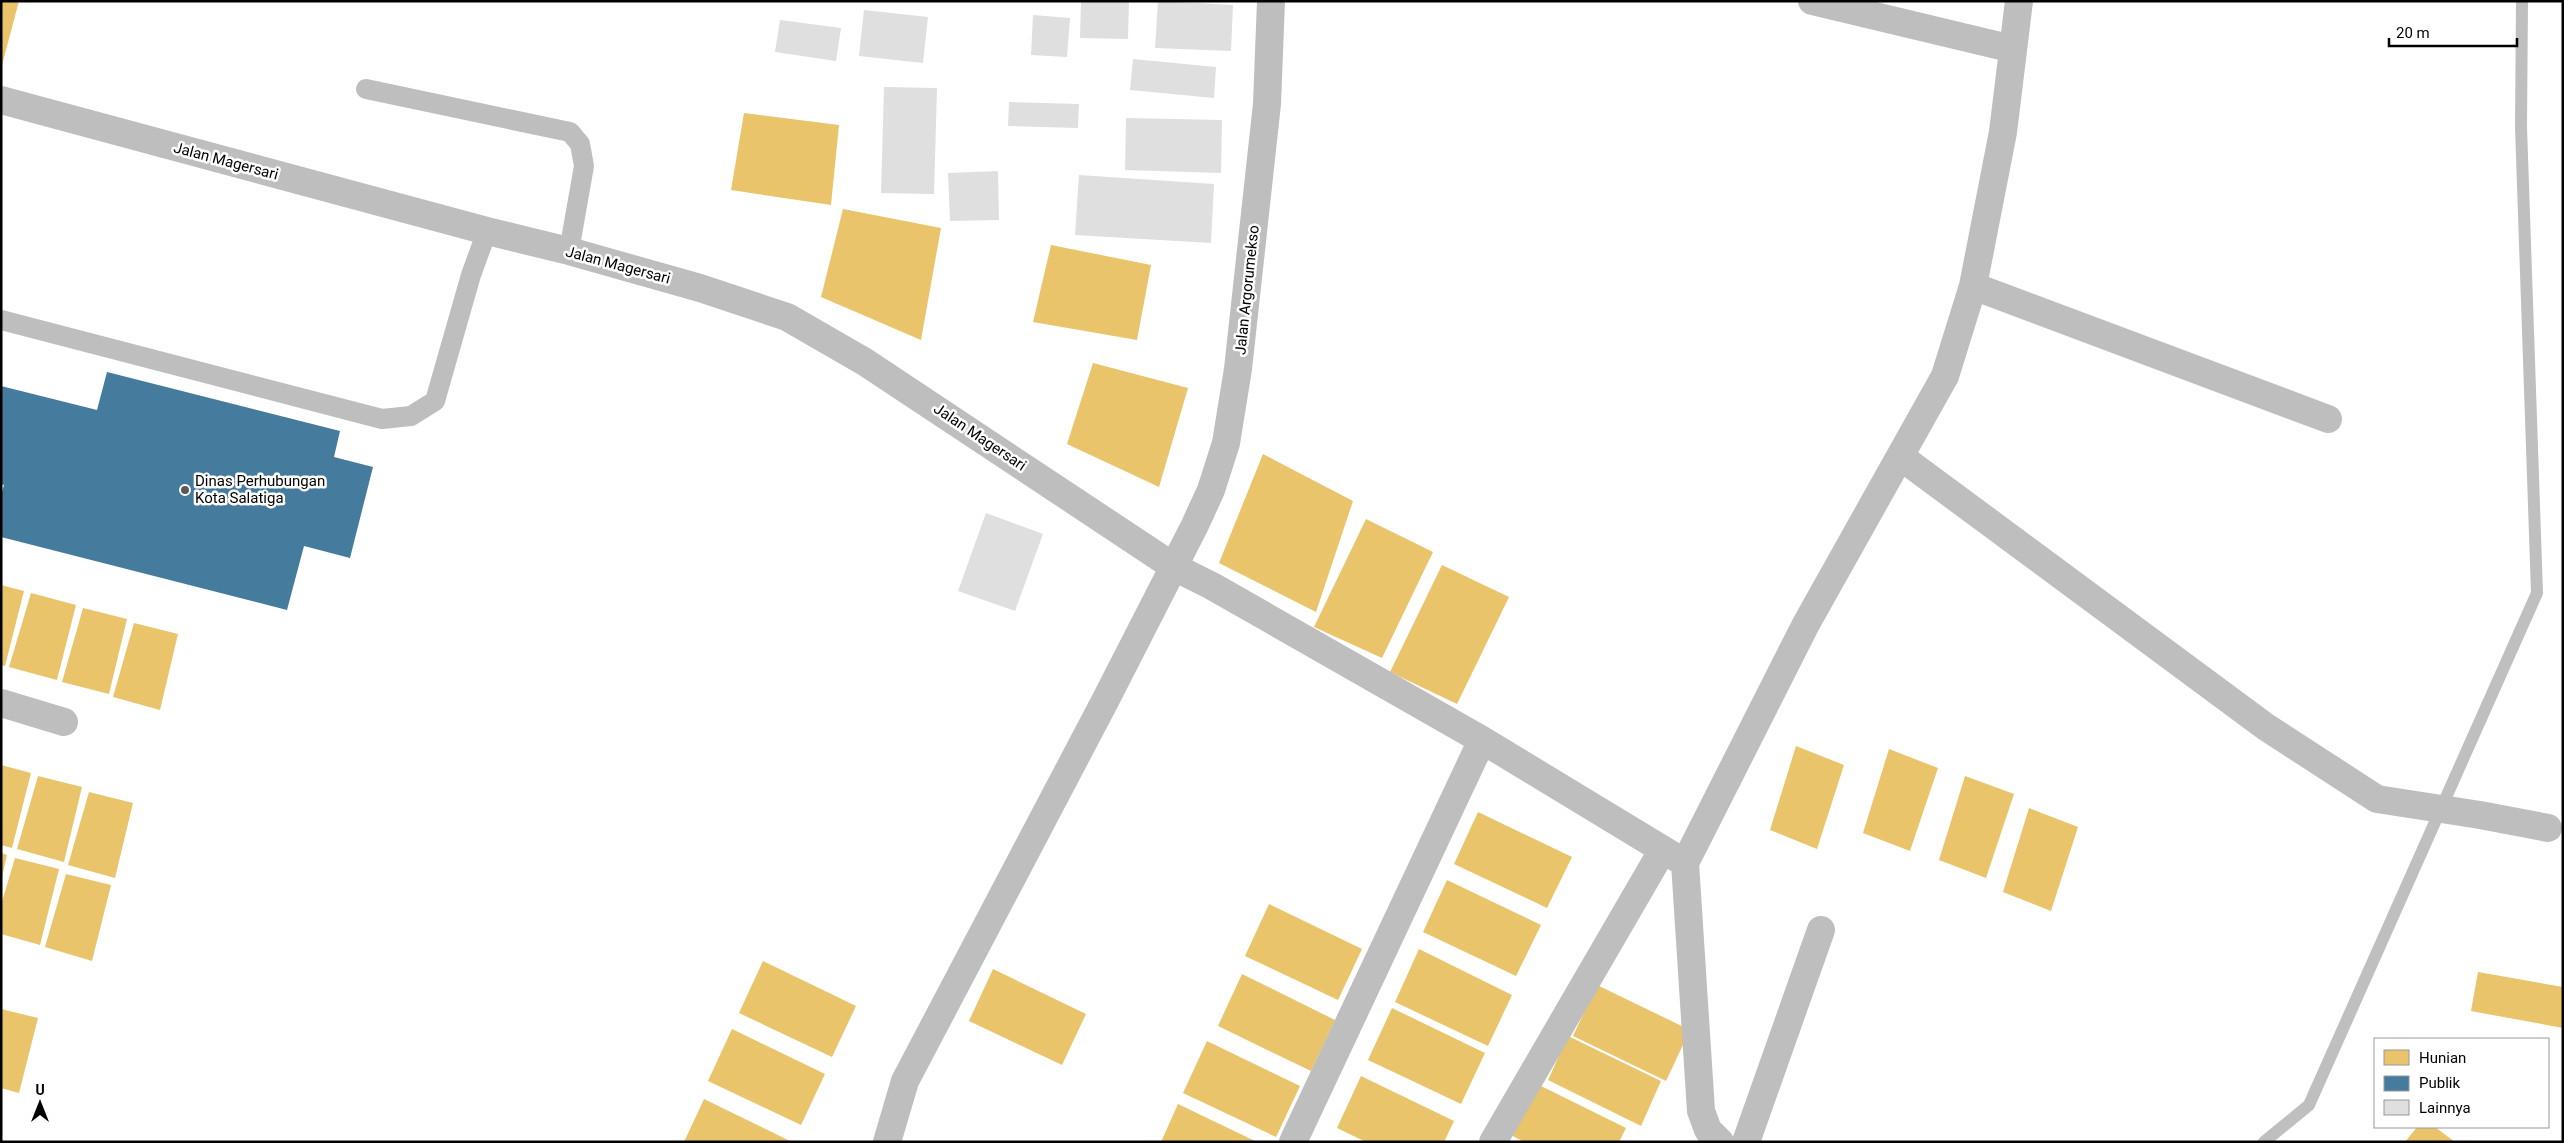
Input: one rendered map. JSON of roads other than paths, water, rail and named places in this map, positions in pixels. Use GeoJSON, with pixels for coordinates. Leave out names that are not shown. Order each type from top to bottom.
{"type":"FeatureCollection","features":[{"type":"Feature","properties":{"kind":"street","name":"Jalan Argorumekso"},"geometry":{"type":"LineString","coordinates":[[886,1142],[905,1081],[1174,567],[1211,490],[1226,443],[1242,341],[1267,104],[1271,1]]}},
{"type":"Feature","properties":{"kind":"street"},"geometry":{"type":"LineString","coordinates":[[1812,1],[2013,49]]}},
{"type":"Feature","properties":{"kind":"street"},"geometry":{"type":"LineString","coordinates":[[1493,1142],[1674,857],[1945,376],[1973,286],[2003,132],[2019,1]]}},
{"type":"Feature","properties":{"kind":"street","name":"Jalan Magersari"},"geometry":{"type":"LineString","coordinates":[[2,101],[487,231],[569,251],[700,288],[787,317],[865,362],[1174,567],[1220,590],[1482,740],[1674,857]]}},
{"type":"Feature","properties":{"kind":"street"},"geometry":{"type":"LineString","coordinates":[[1973,286],[2328,419]]}},
{"type":"Feature","properties":{"kind":"street"},"geometry":{"type":"LineString","coordinates":[[1901,457],[2266,727],[2377,799],[2548,828]]}},
{"type":"Feature","properties":{"kind":"street"},"geometry":{"type":"LineString","coordinates":[[1,703],[64,722]]}},
{"type":"Feature","properties":{"kind":"street"},"geometry":{"type":"LineString","coordinates":[[1293,1142],[1482,740]]}},
{"type":"Feature","properties":{"kind":"street"},"geometry":{"type":"LineString","coordinates":[[1674,857],[1701,1111],[1708,1130],[1720,1142]]}},
{"type":"Feature","properties":{"kind":"street"},"geometry":{"type":"LineString","coordinates":[[1746,1142],[1821,930]]}},
{"type":"Feature","properties":{"kind":"lane"},"geometry":{"type":"LineString","coordinates":[[366,89],[570,132],[580,144],[584,166],[569,251]]}},
{"type":"Feature","properties":{"kind":"lane"},"geometry":{"type":"LineString","coordinates":[[1,320],[382,419],[411,416],[435,401],[471,275],[487,231]]}},
{"type":"Feature","properties":{"kind":"waterway"},"geometry":{"type":"LineString","coordinates":[[2264,1142],[2309,1105],[2537,593],[2521,127],[2522,1]]}},
{"type":"Feature","properties":{"kind":"place","name":"Dinas Perhubungan Kota Salatiga"},"geometry":{"type":"Point","coordinates":[185,490]}}]}
